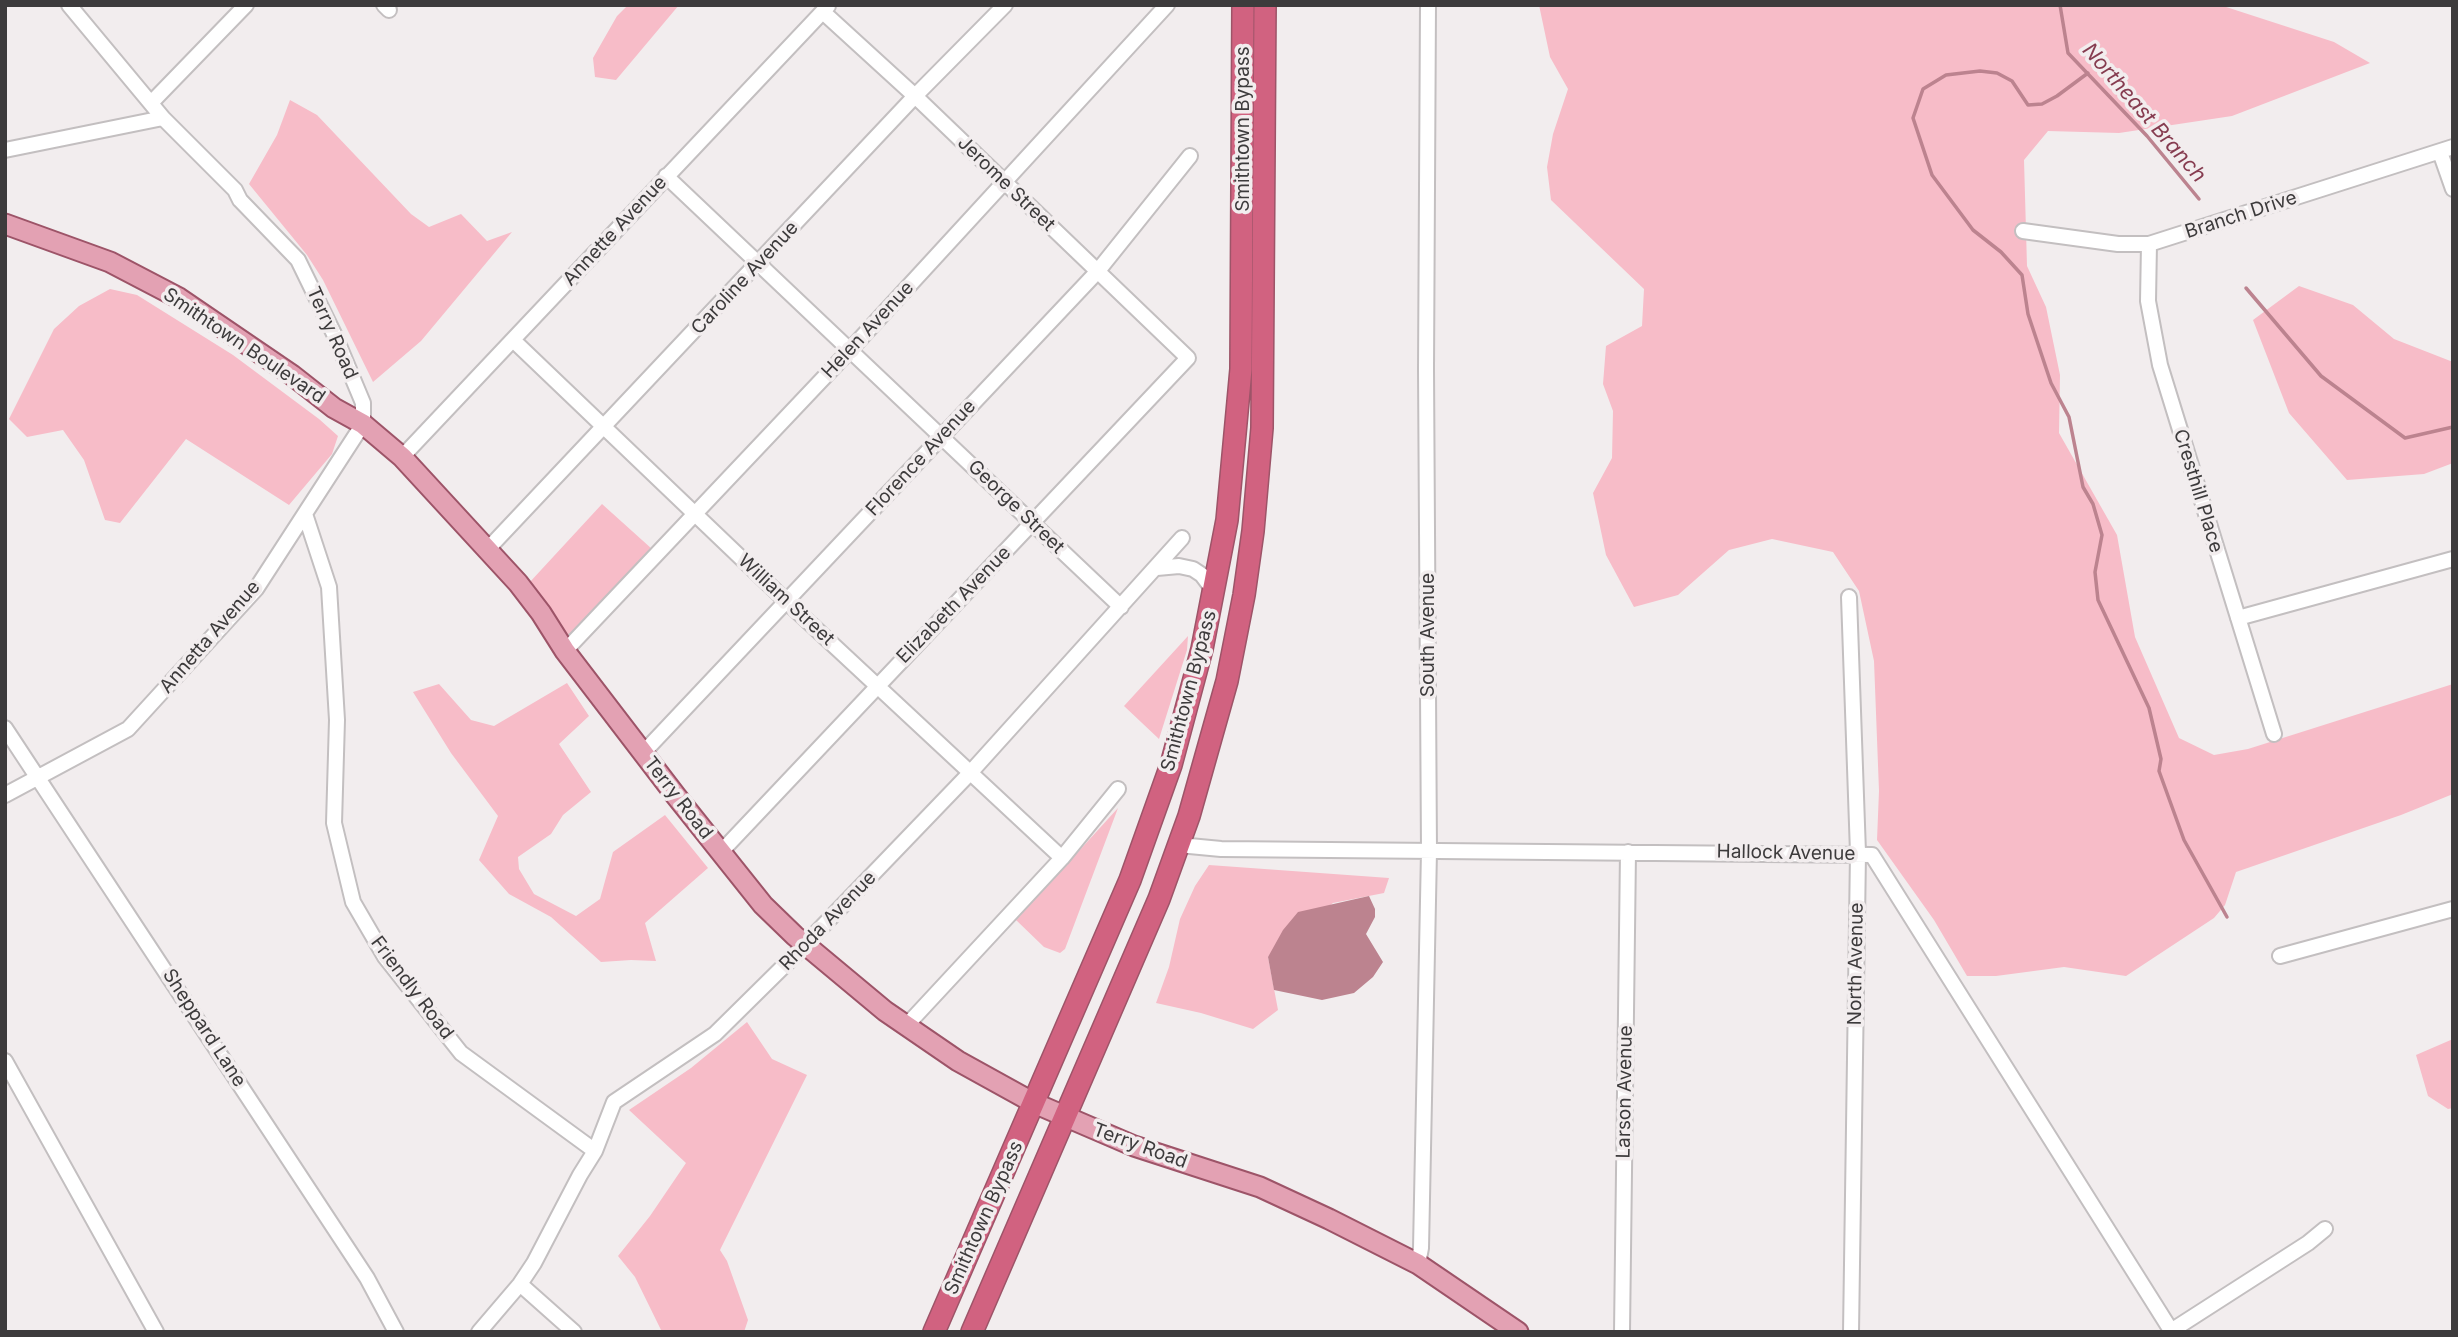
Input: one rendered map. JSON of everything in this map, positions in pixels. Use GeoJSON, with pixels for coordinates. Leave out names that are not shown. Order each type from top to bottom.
{"type":"FeatureCollection","features":[{"type":"Feature","properties":{"kind":"highway","name":"Smithtown Bypass"},"geometry":{"type":"LineString","coordinates":[[934,1332],[1130,880],[1182,725],[1214,591],[1231,481],[1241,369],[1243,5]]}},
{"type":"Feature","properties":{"kind":"highway","name":"Smithtown Bypass"},"geometry":{"type":"LineString","coordinates":[[971,1332],[1146,931],[1179,845],[1206,761],[1227,681],[1244,595],[1256,505],[1264,392],[1265,5]]}},
{"type":"Feature","properties":{"kind":"main road","name":"Smithtown Boulevard"},"geometry":{"type":"LineString","coordinates":[[5,224],[110,262],[179,298],[292,375],[334,408],[363,424]]}},
{"type":"Feature","properties":{"kind":"main road","name":"Terry Road"},"geometry":{"type":"LineString","coordinates":[[363,424],[402,457],[518,583],[565,651],[643,753],[720,853],[774,917],[906,1026],[966,1066],[1065,1118],[1135,1146],[1260,1187],[1418,1264],[1515,1331]]}},
{"type":"Feature","properties":{"kind":"street","name":"Terry Road"},"geometry":{"type":"LineString","coordinates":[[69,5],[163,118],[235,190],[240,200],[298,260],[335,336],[363,403],[363,424]]}},
{"type":"Feature","properties":{"kind":"street"},"geometry":{"type":"LineString","coordinates":[[151,103],[246,5]]}},
{"type":"Feature","properties":{"kind":"street","name":"Caroline Avenue"},"geometry":{"type":"LineString","coordinates":[[486,551],[915,96],[1005,5]]}},
{"type":"Feature","properties":{"kind":"street","name":"Helen Avenue"},"geometry":{"type":"LineString","coordinates":[[565,651],[850,350],[1167,5]]}},
{"type":"Feature","properties":{"kind":"street","name":"South Avenue"},"geometry":{"type":"LineString","coordinates":[[1418,1264],[1421,1248],[1429,851],[1427,5]]}},
{"type":"Feature","properties":{"kind":"street","name":"Jerome Street"},"geometry":{"type":"LineString","coordinates":[[826,8],[1188,358]]}},
{"type":"Feature","properties":{"kind":"street","name":"Annette Avenue"},"geometry":{"type":"LineString","coordinates":[[402,457],[826,8]]}},
{"type":"Feature","properties":{"kind":"street"},"geometry":{"type":"LineString","coordinates":[[5,150],[163,118]]}},
{"type":"Feature","properties":{"kind":"street"},"geometry":{"type":"LineString","coordinates":[[2446,149],[2453,188]]}},
{"type":"Feature","properties":{"kind":"street","name":"Branch Drive"},"geometry":{"type":"LineString","coordinates":[[2023,231],[2118,244],[2149,244],[2446,149]]}},
{"type":"Feature","properties":{"kind":"street","name":"Florence Avenue"},"geometry":{"type":"LineString","coordinates":[[643,753],[1097,272],[1190,156]]}},
{"type":"Feature","properties":{"kind":"street","name":"George Street"},"geometry":{"type":"LineString","coordinates":[[666,176],[1121,607]]}},
{"type":"Feature","properties":{"kind":"street","name":"Cresthill Place"},"geometry":{"type":"LineString","coordinates":[[2149,244],[2148,301],[2160,365],[2274,734]]}},
{"type":"Feature","properties":{"kind":"street","name":"William Street"},"geometry":{"type":"LineString","coordinates":[[513,340],[786,601],[1062,858]]}},
{"type":"Feature","properties":{"kind":"street","name":"Elizabeth Avenue"},"geometry":{"type":"LineString","coordinates":[[720,853],[1188,358]]}},
{"type":"Feature","properties":{"kind":"street","name":"Annetta Avenue"},"geometry":{"type":"LineString","coordinates":[[5,795],[128,729],[256,589],[363,424]]}},
{"type":"Feature","properties":{"kind":"street","name":"Friendly Road"},"geometry":{"type":"LineString","coordinates":[[305,514],[329,587],[337,720],[334,823],[353,902],[385,957],[461,1053],[595,1151]]}},
{"type":"Feature","properties":{"kind":"street","name":"Rhoda Avenue"},"geometry":{"type":"LineString","coordinates":[[479,1332],[520,1284],[534,1263],[595,1151],[614,1102],[715,1034],[805,945],[970,773],[1182,538]]}},
{"type":"Feature","properties":{"kind":"street"},"geometry":{"type":"LineString","coordinates":[[2238,618],[2453,559]]}},
{"type":"Feature","properties":{"kind":"street"},"geometry":{"type":"LineString","coordinates":[[1157,568],[1179,566],[1194,569],[1214,591]]}},
{"type":"Feature","properties":{"kind":"street","name":"North Avenue"},"geometry":{"type":"LineString","coordinates":[[1849,597],[1858,853],[1851,1332]]}},
{"type":"Feature","properties":{"kind":"street","name":"Sheppard Lane"},"geometry":{"type":"LineString","coordinates":[[5,728],[367,1279],[396,1332]]}},
{"type":"Feature","properties":{"kind":"street"},"geometry":{"type":"LineString","coordinates":[[906,1026],[1062,858],[1118,789]]}},
{"type":"Feature","properties":{"kind":"street","name":"Hallock Avenue"},"geometry":{"type":"LineString","coordinates":[[1179,845],[1220,849],[1872,855],[2171,1331]]}},
{"type":"Feature","properties":{"kind":"street","name":"Larson Avenue"},"geometry":{"type":"LineString","coordinates":[[1622,1332],[1628,852]]}},
{"type":"Feature","properties":{"kind":"street"},"geometry":{"type":"LineString","coordinates":[[2280,956],[2453,909]]}},
{"type":"Feature","properties":{"kind":"street"},"geometry":{"type":"LineString","coordinates":[[5,1060],[156,1332]]}},
{"type":"Feature","properties":{"kind":"street"},"geometry":{"type":"LineString","coordinates":[[2171,1331],[2308,1243],[2325,1229]]}},
{"type":"Feature","properties":{"kind":"street"},"geometry":{"type":"LineString","coordinates":[[520,1284],[574,1332]]}},
{"type":"Feature","properties":{"kind":"shaded area"},"geometry":{"type":"Polygon","coordinates":[[[628,5],[679,5],[616,80],[595,77],[593,58],[617,16],[628,5]]]}},
{"type":"Feature","properties":{"kind":"shaded area"},"geometry":{"type":"Polygon","coordinates":[[[1539,5],[2220,5],[2334,42],[2370,63],[2232,116],[2119,133],[2048,131],[2024,160],[2027,266],[2046,307],[2060,375],[2059,433],[2117,535],[2135,637],[2179,738],[2214,755],[2248,749],[2453,684],[2453,794],[2401,815],[2236,872],[2225,905],[2214,918],[2126,976],[2064,967],[1996,976],[1967,976],[1934,920],[1877,840],[1879,791],[1874,661],[1859,591],[1833,552],[1772,539],[1729,550],[1678,595],[1634,607],[1606,555],[1593,493],[1612,458],[1613,411],[1603,384],[1606,346],[1642,326],[1644,289],[1551,200],[1547,167],[1553,134],[1568,89],[1550,57],[1539,5]]]}},
{"type":"Feature","properties":{"kind":"shaded area"},"geometry":{"type":"Polygon","coordinates":[[[290,100],[317,115],[411,214],[429,227],[461,214],[487,241],[512,232],[421,341],[373,382],[323,280],[307,255],[249,184],[277,135],[290,100]]]}},
{"type":"Feature","properties":{"kind":"shaded area"},"geometry":{"type":"Polygon","coordinates":[[[2299,286],[2353,305],[2394,339],[2453,362],[2453,463],[2424,474],[2347,480],[2289,413],[2253,320],[2299,286]]]}},
{"type":"Feature","properties":{"kind":"shaded area"},"geometry":{"type":"Polygon","coordinates":[[[110,289],[137,295],[233,355],[338,436],[332,454],[289,505],[186,439],[120,523],[105,520],[84,460],[63,430],[27,437],[9,419],[54,329],[79,306],[110,289]]]}},
{"type":"Feature","properties":{"kind":"shaded area"},"geometry":{"type":"Polygon","coordinates":[[[602,504],[652,549],[568,636],[529,583],[602,504]]]}},
{"type":"Feature","properties":{"kind":"shaded area"},"geometry":{"type":"Polygon","coordinates":[[[1188,636],[1187,650],[1159,739],[1124,706],[1188,636]]]}},
{"type":"Feature","properties":{"kind":"shaded area"},"geometry":{"type":"Polygon","coordinates":[[[567,683],[589,716],[559,744],[591,792],[563,815],[551,834],[518,857],[519,869],[534,894],[576,916],[600,899],[613,852],[665,815],[708,868],[645,923],[656,961],[601,962],[551,917],[509,894],[479,860],[498,816],[451,753],[413,692],[439,684],[471,720],[494,726],[567,683]]]}},
{"type":"Feature","properties":{"kind":"shaded area"},"geometry":{"type":"Polygon","coordinates":[[[1118,808],[1065,949],[1060,953],[1044,947],[1016,920],[1118,808]]]}},
{"type":"Feature","properties":{"kind":"shaded area"},"geometry":{"type":"Polygon","coordinates":[[[1209,865],[1389,878],[1384,893],[1333,903],[1268,957],[1278,1010],[1253,1029],[1156,1003],[1169,967],[1180,919],[1195,886],[1209,865]]]}},
{"type":"Feature","properties":{"kind":"shaded area"},"geometry":{"type":"Polygon","coordinates":[[[1369,896],[1375,909],[1375,917],[1366,934],[1383,962],[1373,977],[1354,993],[1322,1000],[1274,990],[1268,957],[1283,930],[1298,912],[1369,896]]]}},
{"type":"Feature","properties":{"kind":"shaded area"},"geometry":{"type":"Polygon","coordinates":[[[747,1022],[772,1059],[807,1075],[720,1250],[727,1261],[748,1320],[744,1332],[662,1332],[635,1277],[618,1256],[650,1216],[686,1163],[629,1110],[691,1068],[747,1022]]]}},
{"type":"Feature","properties":{"kind":"shaded area"},"geometry":{"type":"Polygon","coordinates":[[[2453,1039],[2453,1108],[2448,1109],[2428,1096],[2416,1055],[2453,1039]]]}},
{"type":"Feature","properties":{"kind":"waterway","name":"Northeast Branch"},"geometry":{"type":"LineString","coordinates":[[2060,5],[2068,53],[2147,136],[2199,199]]}},
{"type":"Feature","properties":{"kind":"waterway"},"geometry":{"type":"LineString","coordinates":[[2088,73],[2057,96],[2042,104],[2028,105],[2012,81],[1997,73],[1980,71],[1946,75],[1923,89],[1913,118],[1932,175],[1973,230],[2001,252],[2022,275],[2028,314],[2051,383],[2069,417],[2083,487],[2093,504],[2102,535],[2095,572],[2098,600],[2149,708],[2161,759],[2159,771],[2184,840],[2227,917]]}},
{"type":"Feature","properties":{"kind":"waterway","name":"Northeast Branch"},"geometry":{"type":"LineString","coordinates":[[2246,288],[2321,376],[2405,438],[2453,427]]}}]}
